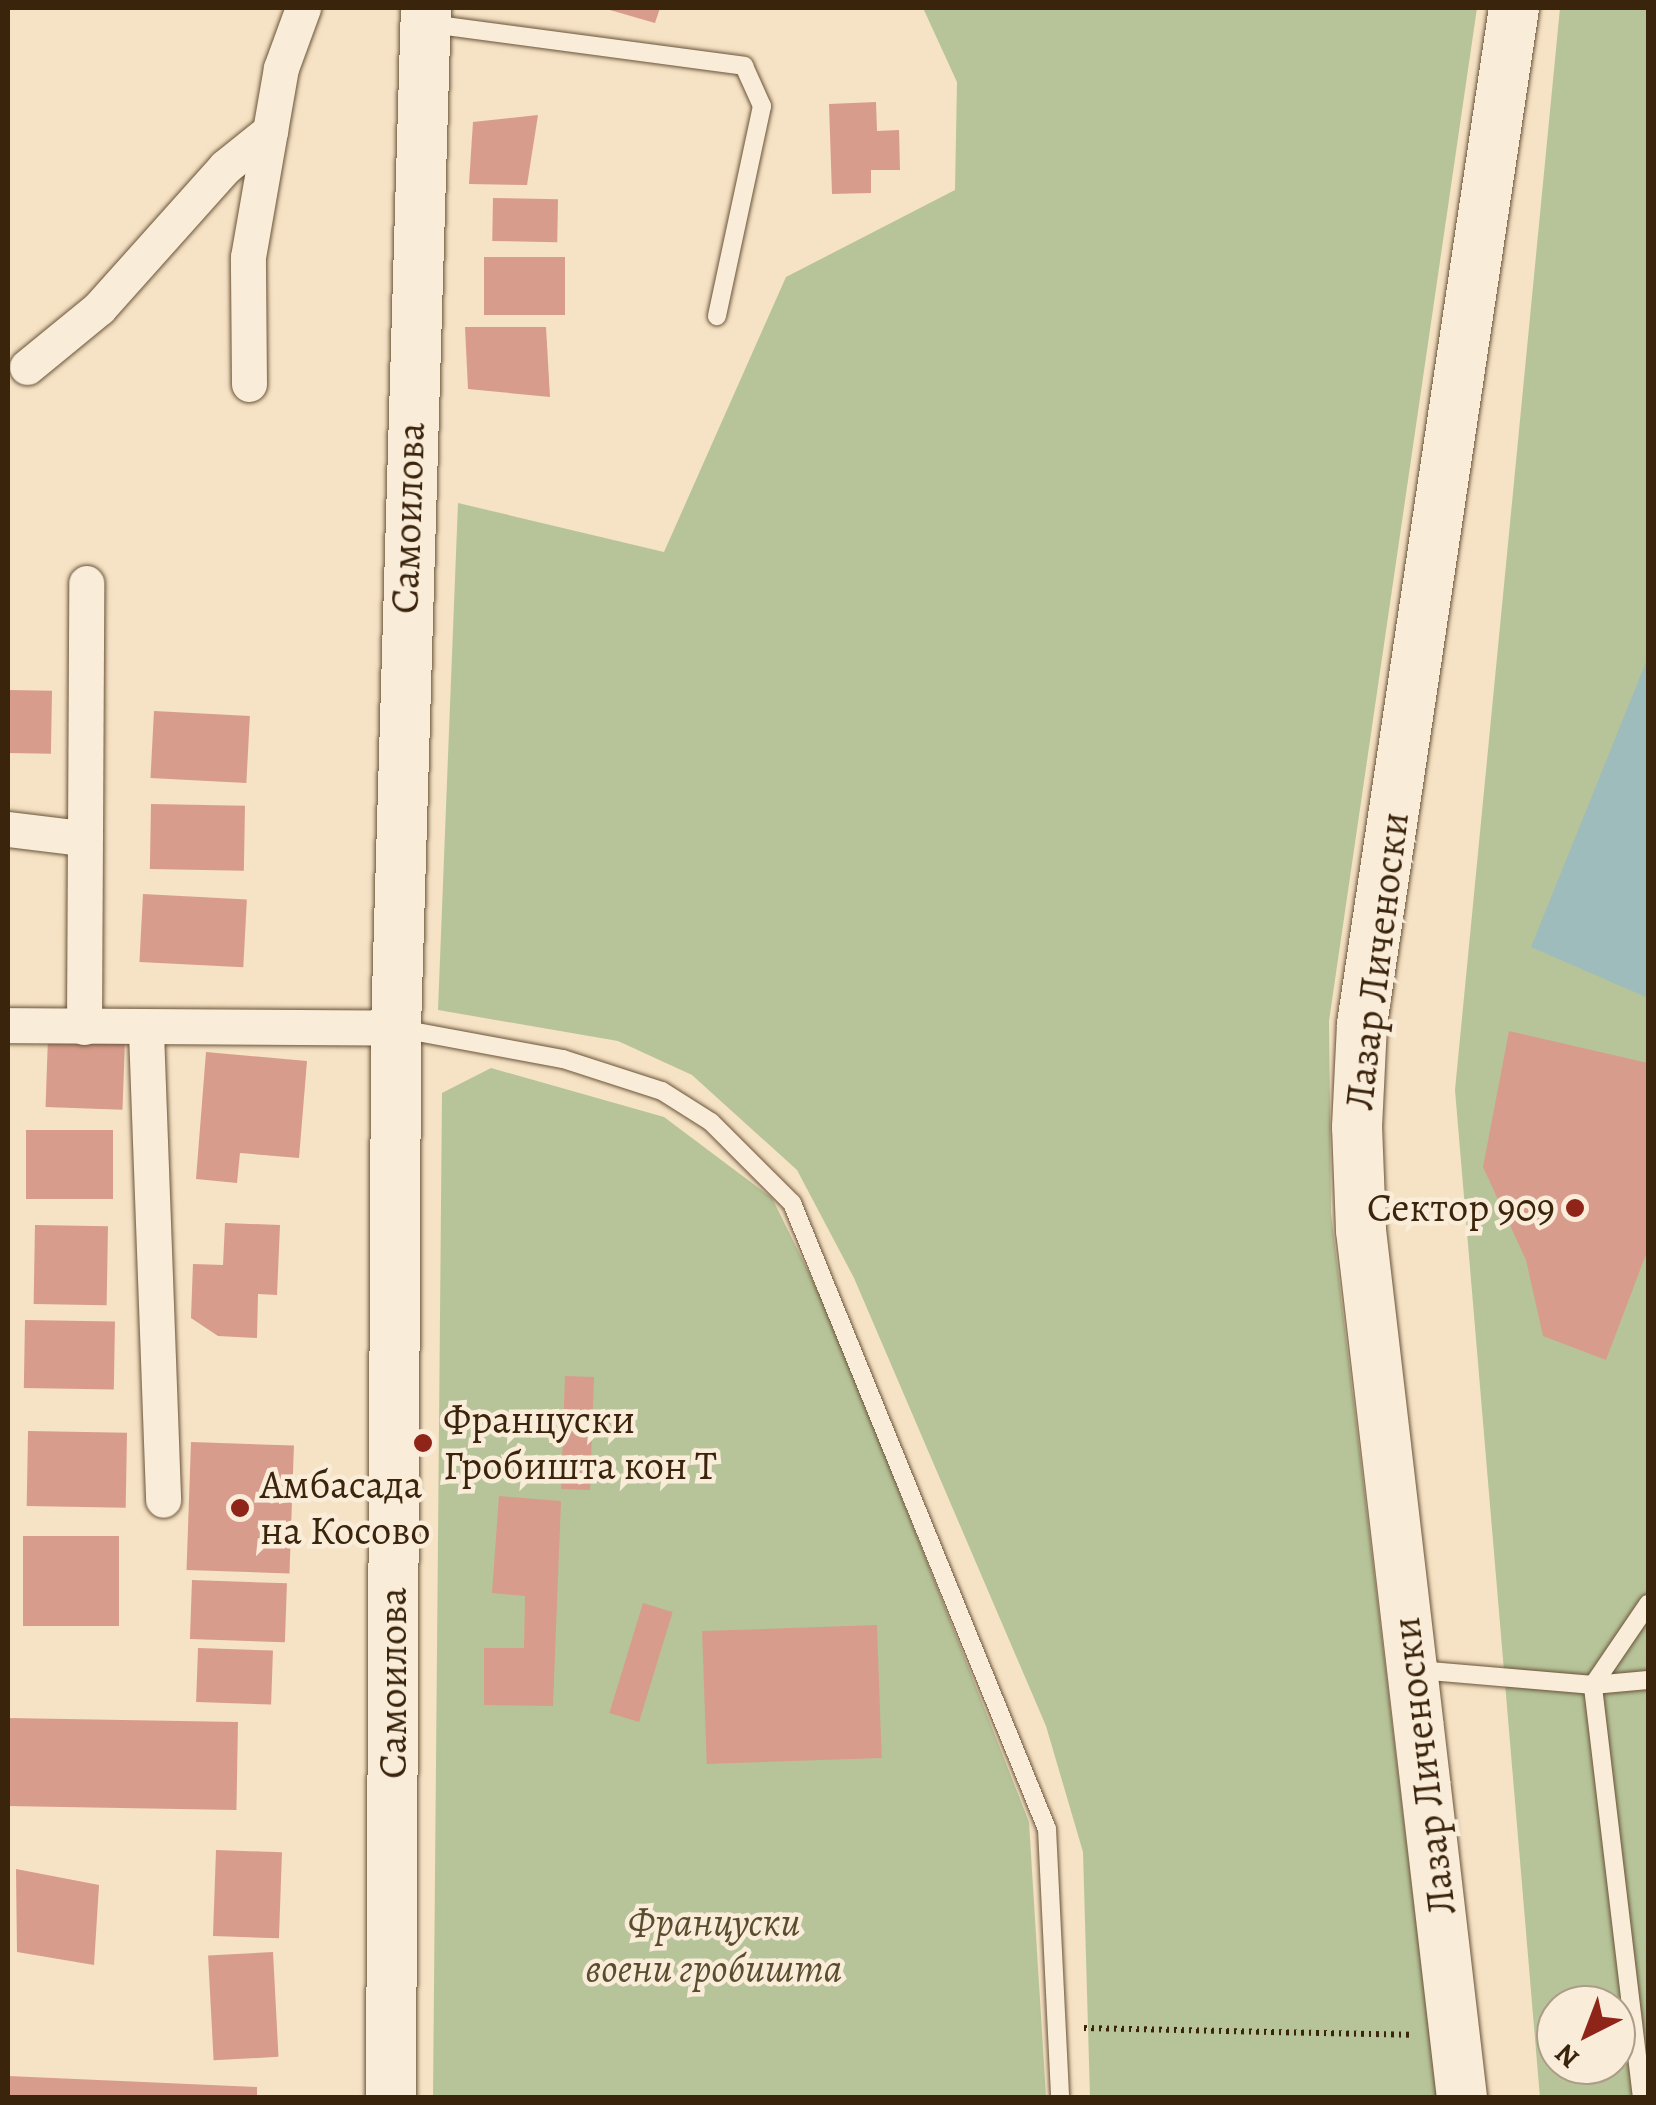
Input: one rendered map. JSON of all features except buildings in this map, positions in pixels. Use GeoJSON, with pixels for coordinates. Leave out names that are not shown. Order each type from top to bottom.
{"type":"FeatureCollection","features":[{"type":"Feature","properties":{"kind":"street"},"geometry":{"type":"LineString","coordinates":[[249,384],[248,257],[270,131],[303,8]]}},
{"type":"Feature","properties":{"kind":"street","name":"Лазар Личеноски"},"geometry":{"type":"LineString","coordinates":[[1462,2098],[1361,1230],[1362,1024],[1514,8]]}},
{"type":"Feature","properties":{"kind":"street","name":"Самоилова"},"geometry":{"type":"LineString","coordinates":[[392,2098],[396,1028],[426,16]]}},
{"type":"Feature","properties":{"kind":"street"},"geometry":{"type":"LineString","coordinates":[[27,367],[98,308],[225,167],[270,131]]}},
{"type":"Feature","properties":{"kind":"street"},"geometry":{"type":"LineString","coordinates":[[84,1027],[81,838],[86,583]]}},
{"type":"Feature","properties":{"kind":"street"},"geometry":{"type":"LineString","coordinates":[[8,829],[81,838]]}},
{"type":"Feature","properties":{"kind":"street"},"geometry":{"type":"LineString","coordinates":[[8,1026],[146,1032],[396,1028]]}},
{"type":"Feature","properties":{"kind":"street"},"geometry":{"type":"LineString","coordinates":[[146,1032],[163,1500]]}},
{"type":"Feature","properties":{"kind":"lane"},"geometry":{"type":"LineString","coordinates":[[426,16],[744,66],[762,106],[717,316]]}},
{"type":"Feature","properties":{"kind":"lane"},"geometry":{"type":"LineString","coordinates":[[396,1028],[564,1058],[662,1091],[711,1122],[792,1203],[1047,1829],[1060,2098]]}},
{"type":"Feature","properties":{"kind":"lane"},"geometry":{"type":"LineString","coordinates":[[1642,2098],[1593,1684],[1648,1604]]}},
{"type":"Feature","properties":{"kind":"lane"},"geometry":{"type":"LineString","coordinates":[[1412,1670],[1593,1684],[1648,1680]]}},
{"type":"Feature","properties":{"kind":"path"},"geometry":{"type":"LineString","coordinates":[[1058,2027],[1455,2036]]}},
{"type":"Feature","properties":{"kind":"green space"},"geometry":{"type":"Polygon","coordinates":[[[923,8],[1477,8],[1329,1021],[1331,1213],[1437,2097],[1090,2097],[1083,1852],[1046,1726],[854,1278],[797,1170],[692,1075],[618,1041],[438,1010],[458,503],[664,552],[786,277],[955,190],[957,82],[923,8]]]}},
{"type":"Feature","properties":{"kind":"green space"},"geometry":{"type":"Polygon","coordinates":[[[1560,8],[1648,8],[1648,2097],[1540,2098],[1539,2085],[1636,2085],[1636,1985],[1536,1985],[1536,2051],[1455,1090],[1560,8]]]}},
{"type":"Feature","properties":{"kind":"green space","name":"Француски воени гробишта"},"geometry":{"type":"Polygon","coordinates":[[[491,1068],[664,1117],[772,1198],[831,1317],[1029,1822],[1046,2097],[433,2098],[442,1093],[491,1068]]]}},
{"type":"Feature","properties":{"kind":"water"},"geometry":{"type":"Polygon","coordinates":[[[1648,657],[1648,998],[1531,947],[1648,657]]]}},
{"type":"Feature","properties":{"kind":"place","name":"Сектор 909"},"geometry":{"type":"Point","coordinates":[1575,1208]}},
{"type":"Feature","properties":{"kind":"place","name":"Француски Гробишта кон Т"},"geometry":{"type":"Point","coordinates":[423,1443]}},
{"type":"Feature","properties":{"kind":"place","name":"Амбасада на Косово"},"geometry":{"type":"Point","coordinates":[240,1508]}}]}
